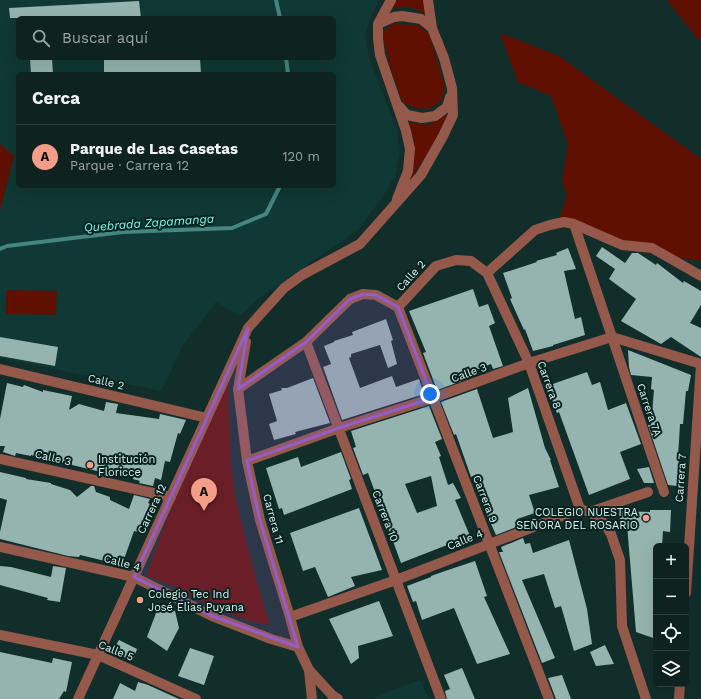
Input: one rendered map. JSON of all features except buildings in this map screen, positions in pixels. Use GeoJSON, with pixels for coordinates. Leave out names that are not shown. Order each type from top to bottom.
{"type":"FeatureCollection","features":[{"type":"Feature","properties":{"kind":"street"},"geometry":{"type":"LineString","coordinates":[[391,0],[378,24],[380,55],[398,104],[410,149],[408,171],[395,205]]}},
{"type":"Feature","properties":{"kind":"street","name":"Carrera 12"},"geometry":{"type":"LineString","coordinates":[[78,699],[248,328],[284,288],[302,275],[360,244],[421,175],[444,136],[452,115],[452,88],[444,58],[432,28],[428,0]]}},
{"type":"Feature","properties":{"kind":"street"},"geometry":{"type":"LineString","coordinates":[[378,24],[394,16],[402,16],[421,19],[432,28]]}},
{"type":"Feature","properties":{"kind":"street"},"geometry":{"type":"LineString","coordinates":[[398,104],[407,115],[422,118],[435,116],[447,107],[452,88]]}},
{"type":"Feature","properties":{"kind":"street"},"geometry":{"type":"LineString","coordinates":[[487,273],[535,230],[564,222],[574,224],[622,245],[652,248],[701,276]]}},
{"type":"Feature","properties":{"kind":"street"},"geometry":{"type":"LineString","coordinates":[[574,224],[612,337],[701,364]]}},
{"type":"Feature","properties":{"kind":"street","name":"Calle 2"},"geometry":{"type":"LineString","coordinates":[[238,389],[306,342],[350,299],[363,294],[376,295],[398,307],[436,266],[456,260],[471,261],[487,273]]}},
{"type":"Feature","properties":{"kind":"street","name":"Carrera 8"},"geometry":{"type":"LineString","coordinates":[[487,273],[529,363],[580,508]]}},
{"type":"Feature","properties":{"kind":"street","name":"Carrera 9"},"geometry":{"type":"LineString","coordinates":[[398,307],[549,699]]}},
{"type":"Feature","properties":{"kind":"street","name":"Carrera 11"},"geometry":{"type":"LineString","coordinates":[[248,328],[238,389],[247,461],[260,520],[298,648],[309,670],[332,695],[338,699]]}},
{"type":"Feature","properties":{"kind":"street","name":"Calle 3"},"geometry":{"type":"LineString","coordinates":[[247,461],[338,428],[433,398],[529,363],[612,337]]}},
{"type":"Feature","properties":{"kind":"street","name":"Carrera 7A"},"geometry":{"type":"LineString","coordinates":[[612,337],[664,492]]}},
{"type":"Feature","properties":{"kind":"street","name":"Carrera 10"},"geometry":{"type":"LineString","coordinates":[[306,342],[441,699]]}},
{"type":"Feature","properties":{"kind":"street","name":"Carrera 7"},"geometry":{"type":"LineString","coordinates":[[688,579],[697,492],[701,364]]}},
{"type":"Feature","properties":{"kind":"street","name":"Calle 2"},"geometry":{"type":"LineString","coordinates":[[0,369],[207,418]]}},
{"type":"Feature","properties":{"kind":"street","name":"Calle 3"},"geometry":{"type":"LineString","coordinates":[[0,459],[171,497]]}},
{"type":"Feature","properties":{"kind":"street"},"geometry":{"type":"LineString","coordinates":[[590,512],[648,492]]}},
{"type":"Feature","properties":{"kind":"street"},"geometry":{"type":"LineString","coordinates":[[580,508],[590,512],[604,523],[611,534],[620,560],[622,626],[646,699]]}},
{"type":"Feature","properties":{"kind":"street","name":"Calle 4"},"geometry":{"type":"LineString","coordinates":[[290,617],[396,580],[580,508]]}},
{"type":"Feature","properties":{"kind":"street","name":"Calle 4"},"geometry":{"type":"LineString","coordinates":[[0,547],[134,577],[212,616],[298,648]]}},
{"type":"Feature","properties":{"kind":"street","name":"Calle 5"},"geometry":{"type":"LineString","coordinates":[[0,635],[98,655],[196,699]]}},
{"type":"Feature","properties":{"kind":"street"},"geometry":{"type":"LineString","coordinates":[[309,670],[312,699]]}},
{"type":"Feature","properties":{"kind":"street"},"geometry":{"type":"LineString","coordinates":[[679,699],[680,687]]}},
{"type":"Feature","properties":{"kind":"highlighted area"},"geometry":{"type":"Polygon","coordinates":[[[363,294],[376,295],[398,307],[433,398],[339,428],[247,461],[260,520],[298,647],[212,616],[134,577],[248,328],[238,389],[306,342],[350,299],[363,294]]]}},
{"type":"Feature","properties":{"kind":"shaded area"},"geometry":{"type":"Polygon","coordinates":[[[0,0],[379,0],[365,33],[369,58],[397,129],[400,153],[396,174],[384,195],[358,230],[259,298],[240,316],[216,302],[184,344],[161,391],[0,358],[0,0]]]}},
{"type":"Feature","properties":{"kind":"shaded area"},"geometry":{"type":"Polygon","coordinates":[[[396,0],[424,0],[425,14],[417,9],[409,7],[391,9],[396,0]]]}},
{"type":"Feature","properties":{"kind":"shaded area"},"geometry":{"type":"Polygon","coordinates":[[[667,0],[701,0],[701,39],[697,38],[667,0]]]}},
{"type":"Feature","properties":{"kind":"shaded area"},"geometry":{"type":"Polygon","coordinates":[[[392,24],[418,25],[429,34],[445,87],[442,100],[430,109],[415,108],[403,103],[389,63],[382,33],[392,24]]]}},
{"type":"Feature","properties":{"kind":"shaded area"},"geometry":{"type":"Polygon","coordinates":[[[500,33],[559,56],[701,159],[701,261],[640,252],[558,222],[567,195],[562,181],[568,144],[551,96],[518,82],[500,33]]]}},
{"type":"Feature","properties":{"kind":"shaded area"},"geometry":{"type":"Polygon","coordinates":[[[448,114],[433,144],[410,181],[414,161],[414,140],[408,122],[429,125],[448,114]]]}},
{"type":"Feature","properties":{"kind":"shaded area"},"geometry":{"type":"Polygon","coordinates":[[[0,144],[14,156],[0,211],[0,144]]]}},
{"type":"Feature","properties":{"kind":"shaded area"},"geometry":{"type":"Polygon","coordinates":[[[6,290],[57,291],[56,315],[6,314],[6,290]]]}},
{"type":"Feature","properties":{"kind":"shaded area"},"geometry":{"type":"Polygon","coordinates":[[[228,378],[231,465],[236,500],[253,569],[270,625],[249,621],[214,608],[178,588],[146,576],[182,479],[228,378]]]}},
{"type":"Feature","properties":{"kind":"shaded area"},"geometry":{"type":"Polygon","coordinates":[[[420,680],[429,699],[372,699],[393,690],[420,680]]]}},
{"type":"Feature","properties":{"kind":"waterway","name":"Quebrada Zapamanga"},"geometry":{"type":"LineString","coordinates":[[276,0],[280,16]]}},
{"type":"Feature","properties":{"kind":"waterway","name":"Quebrada Zapamanga"},"geometry":{"type":"LineString","coordinates":[[286,60],[288,72]]}},
{"type":"Feature","properties":{"kind":"waterway","name":"Quebrada Zapamanga"},"geometry":{"type":"LineString","coordinates":[[0,249],[7,246],[123,232],[232,228],[266,214],[279,188]]}},
{"type":"Feature","properties":{"kind":"place","name":"Institución Floricce"},"geometry":{"type":"Point","coordinates":[90,465]}},
{"type":"Feature","properties":{"kind":"place","name":"Parque de Las Casetas"},"geometry":{"type":"Point","coordinates":[204,511]}},
{"type":"Feature","properties":{"kind":"place","name":"COLEGIO NUESTRA SEÑORA DEL ROSARIO"},"geometry":{"type":"Point","coordinates":[646,518]}},
{"type":"Feature","properties":{"kind":"place","name":"Colegio Tec Ind José Elias Puyana"},"geometry":{"type":"Point","coordinates":[140,600]}}]}
